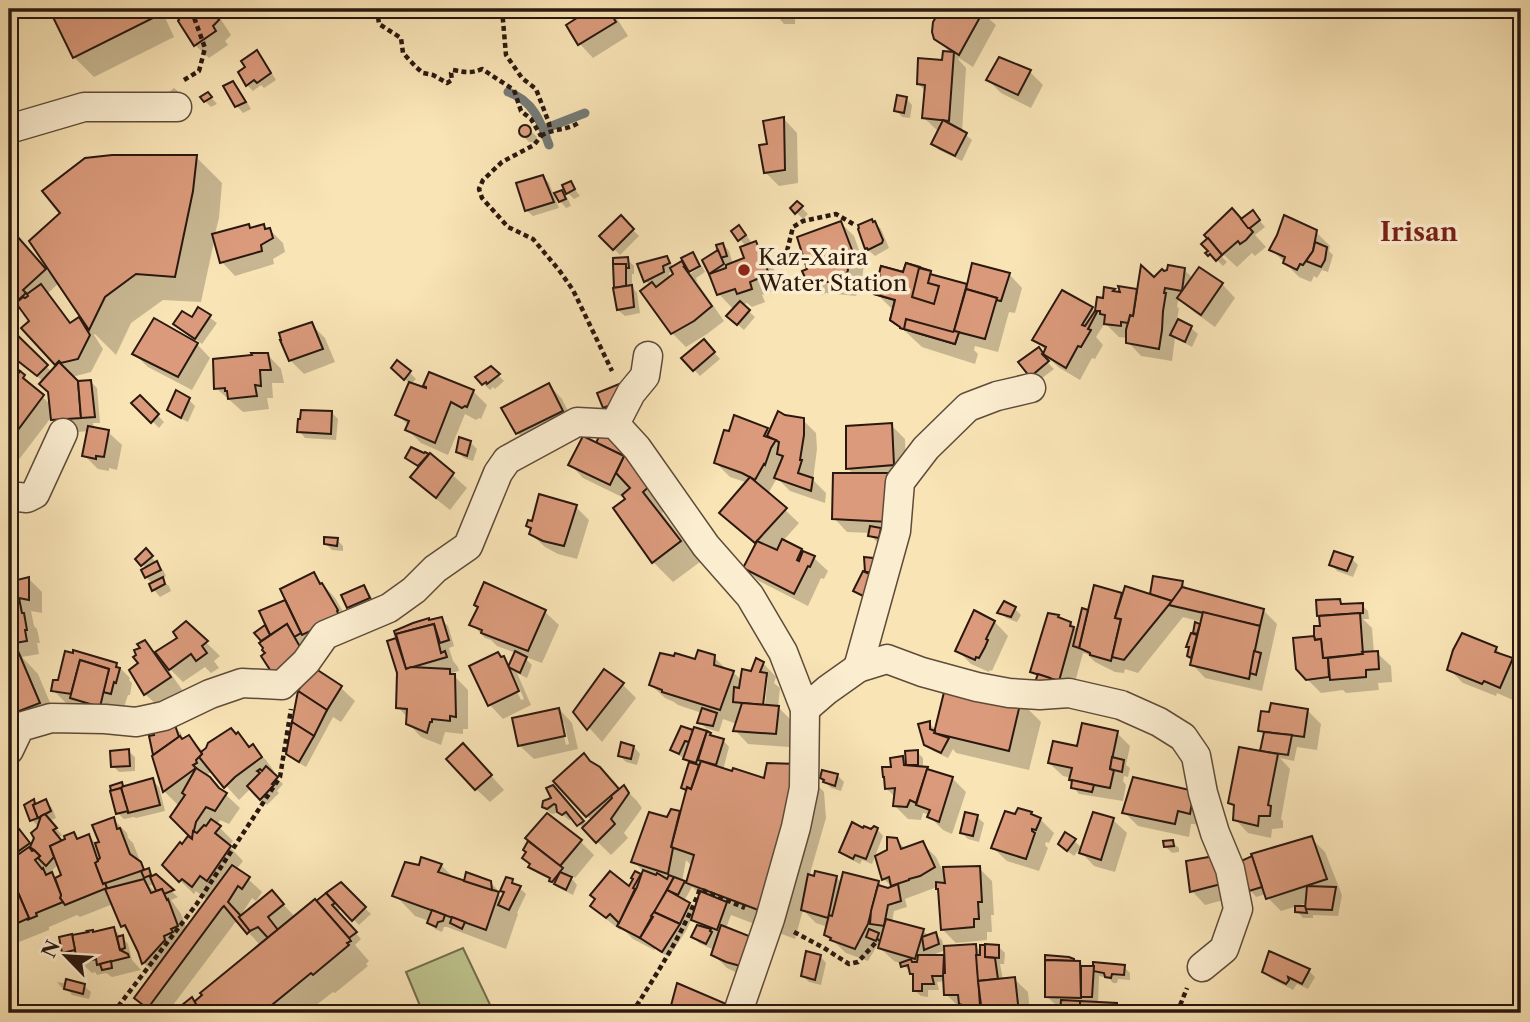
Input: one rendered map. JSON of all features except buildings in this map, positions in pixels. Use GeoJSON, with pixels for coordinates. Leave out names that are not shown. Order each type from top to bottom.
{"type":"FeatureCollection","features":[{"type":"Feature","properties":{"kind":"street"},"geometry":{"type":"LineString","coordinates":[[9,129],[85,107],[177,107]]}},
{"type":"Feature","properties":{"kind":"street"},"geometry":{"type":"LineString","coordinates":[[615,424],[631,393],[645,376],[648,356]]}},
{"type":"Feature","properties":{"kind":"street"},"geometry":{"type":"LineString","coordinates":[[858,668],[896,531],[900,482],[926,448],[968,407],[1031,388]]}},
{"type":"Feature","properties":{"kind":"street"},"geometry":{"type":"LineString","coordinates":[[9,750],[20,727],[51,718],[136,722],[164,716],[210,694],[242,683],[282,685],[306,662],[325,635],[389,608],[414,590],[435,569],[468,546],[498,473],[507,460],[577,422],[615,424],[637,448],[706,546],[750,596],[783,652],[805,709],[804,788],[796,827],[740,1013]]}},
{"type":"Feature","properties":{"kind":"street"},"geometry":{"type":"LineString","coordinates":[[9,496],[27,498],[35,494],[63,433]]}},
{"type":"Feature","properties":{"kind":"street"},"geometry":{"type":"LineString","coordinates":[[805,709],[858,668],[887,659],[977,687],[1009,693],[1069,694],[1121,705],[1159,722],[1183,737],[1196,756],[1203,793],[1230,869],[1238,909],[1224,949],[1202,967]]}},
{"type":"Feature","properties":{"kind":"path"},"geometry":{"type":"LineString","coordinates":[[177,107],[182,81],[199,71],[205,48],[191,9]]}},
{"type":"Feature","properties":{"kind":"path"},"geometry":{"type":"LineString","coordinates":[[377,9],[379,24],[401,38],[403,53],[423,73],[447,83],[452,80],[453,70],[474,73],[482,69],[514,90],[521,111],[540,132],[571,128],[578,123]]}},
{"type":"Feature","properties":{"kind":"path"},"geometry":{"type":"LineString","coordinates":[[502,9],[506,55],[522,78],[536,89],[549,123],[546,133],[534,145],[502,162],[489,173],[479,189],[482,198],[508,227],[533,239],[551,260],[573,290],[611,370],[631,393]]}},
{"type":"Feature","properties":{"kind":"path"},"geometry":{"type":"LineString","coordinates":[[787,251],[793,227],[803,221],[835,214],[855,225]]}},
{"type":"Feature","properties":{"kind":"path"},"geometry":{"type":"LineString","coordinates":[[113,1013],[196,905],[280,777],[292,704]]}},
{"type":"Feature","properties":{"kind":"path"},"geometry":{"type":"LineString","coordinates":[[632,1013],[675,944],[700,889],[770,919]]}},
{"type":"Feature","properties":{"kind":"path"},"geometry":{"type":"LineString","coordinates":[[824,948],[849,964],[858,962],[879,939]]}},
{"type":"Feature","properties":{"kind":"path"},"geometry":{"type":"LineString","coordinates":[[9,1000],[21,1013]]}},
{"type":"Feature","properties":{"kind":"green space"},"geometry":{"type":"Polygon","coordinates":[[[463,948],[494,1013],[423,1013],[406,972],[463,948]]]}},
{"type":"Feature","properties":{"kind":"waterway"},"geometry":{"type":"LineString","coordinates":[[508,92],[530,106],[549,145]]}},
{"type":"Feature","properties":{"kind":"waterway"},"geometry":{"type":"LineString","coordinates":[[544,129],[585,113]]}},
{"type":"Feature","properties":{"kind":"place","name":"Kaz-Xaira Water Station"},"geometry":{"type":"Point","coordinates":[744,270]}},
{"type":"Feature","properties":{"kind":"district","name":"Irisan"},"geometry":{"type":"Point","coordinates":[1419,232]}}]}
